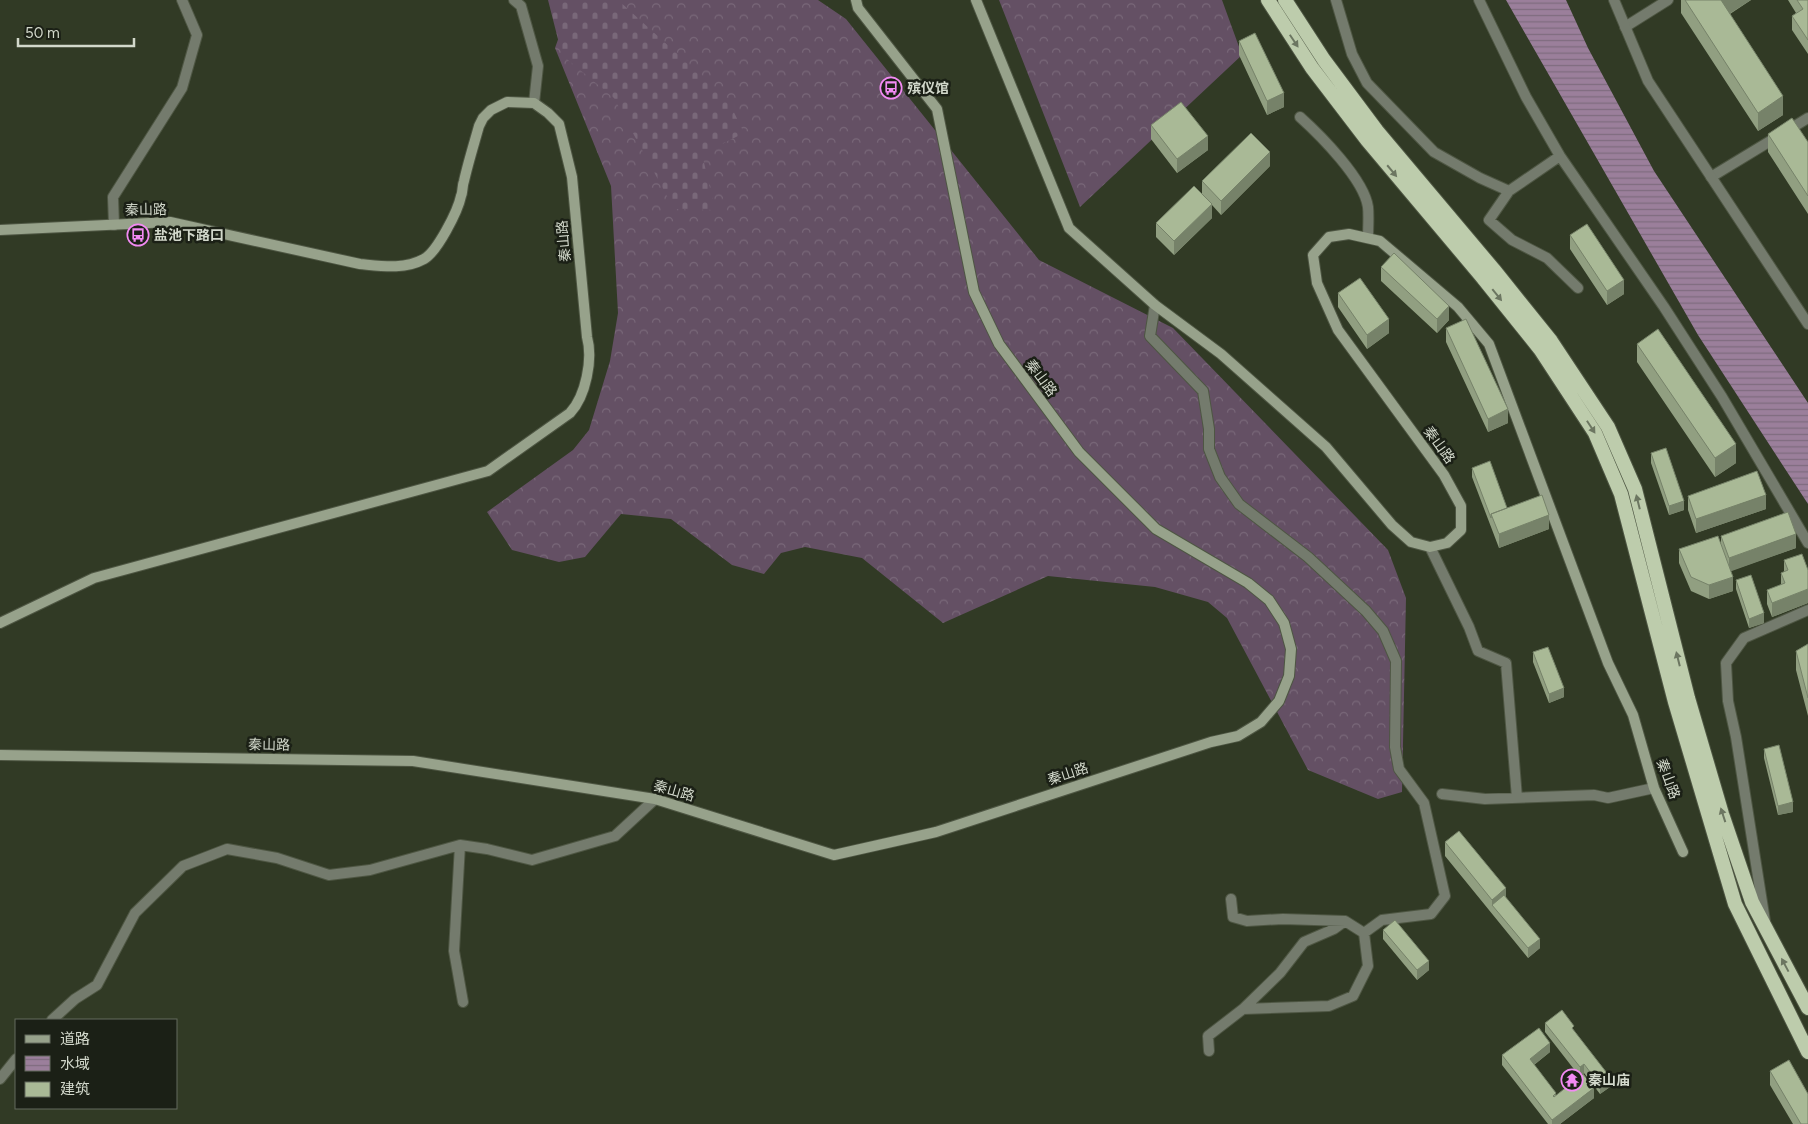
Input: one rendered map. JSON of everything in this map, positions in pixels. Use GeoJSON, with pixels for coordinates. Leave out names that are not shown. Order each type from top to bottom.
{"type":"FeatureCollection","features":[{"type":"Feature","properties":{"kind":"highway"},"geometry":{"type":"LineString","coordinates":[[1268,0],[1307,60],[1367,140],[1540,349],[1595,433],[1621,494],[1675,702],[1735,904],[1808,1052]]}},
{"type":"Feature","properties":{"kind":"highway"},"geometry":{"type":"LineString","coordinates":[[1285,0],[1329,67],[1377,131],[1551,341],[1608,426],[1635,489],[1688,698],[1722,814],[1752,902],[1808,1008]]}},
{"type":"Feature","properties":{"kind":"main road","name":"秦山路"},"geometry":{"type":"LineString","coordinates":[[0,755],[413,761],[655,799],[834,855],[936,832],[1211,742],[1238,736],[1261,722],[1278,701],[1289,676],[1291,649],[1284,623],[1269,600],[1248,583],[1156,528],[1079,452],[998,344],[974,292],[937,109],[858,8],[856,0]]}},
{"type":"Feature","properties":{"kind":"main road"},"geometry":{"type":"LineString","coordinates":[[976,0],[1069,228],[1156,305],[1221,354],[1326,447],[1392,525],[1412,542],[1430,547]]}},
{"type":"Feature","properties":{"kind":"main road","name":"秦山路"},"geometry":{"type":"LineString","coordinates":[[0,230],[170,222],[360,264],[387,267],[407,265],[425,258],[437,245],[452,221],[462,196],[463,184],[480,126],[490,110],[507,102],[534,103],[559,124],[572,177],[587,336],[590,346],[586,384],[576,407],[488,470],[94,578],[0,623]]}},
{"type":"Feature","properties":{"kind":"main road","name":"秦山路"},"geometry":{"type":"LineString","coordinates":[[1430,547],[1447,543],[1461,530],[1461,506],[1444,475],[1338,330],[1317,283],[1313,255],[1328,237],[1349,234],[1380,241],[1458,307],[1489,344],[1608,663],[1633,714],[1654,788],[1683,852]]}},
{"type":"Feature","properties":{"kind":"street"},"geometry":{"type":"LineString","coordinates":[[114,225],[113,197],[182,88],[197,35],[182,0]]}},
{"type":"Feature","properties":{"kind":"street"},"geometry":{"type":"LineString","coordinates":[[514,0],[520,6],[538,66],[534,103]]}},
{"type":"Feature","properties":{"kind":"street"},"geometry":{"type":"LineString","coordinates":[[1336,0],[1352,54],[1367,83],[1434,152],[1480,178],[1509,191]]}},
{"type":"Feature","properties":{"kind":"street"},"geometry":{"type":"LineString","coordinates":[[1479,0],[1526,97],[1560,156],[1675,323],[1808,543]]}},
{"type":"Feature","properties":{"kind":"street"},"geometry":{"type":"LineString","coordinates":[[1614,0],[1648,81],[1808,324]]}},
{"type":"Feature","properties":{"kind":"street"},"geometry":{"type":"LineString","coordinates":[[1625,27],[1668,0]]}},
{"type":"Feature","properties":{"kind":"street"},"geometry":{"type":"LineString","coordinates":[[1300,118],[1321,136],[1356,179],[1368,205],[1368,238]]}},
{"type":"Feature","properties":{"kind":"street"},"geometry":{"type":"LineString","coordinates":[[1711,177],[1808,118]]}},
{"type":"Feature","properties":{"kind":"street"},"geometry":{"type":"LineString","coordinates":[[1560,156],[1509,191],[1489,220],[1512,240],[1546,258],[1578,288]]}},
{"type":"Feature","properties":{"kind":"street"},"geometry":{"type":"LineString","coordinates":[[1156,305],[1150,336],[1203,390],[1209,429],[1209,449],[1220,477],[1239,504],[1308,557],[1366,610],[1383,631],[1396,661],[1395,747],[1399,770],[1424,803],[1445,896],[1431,914],[1382,920],[1364,933]]}},
{"type":"Feature","properties":{"kind":"street"},"geometry":{"type":"LineString","coordinates":[[1430,547],[1469,627],[1478,651],[1506,663],[1517,798]]}},
{"type":"Feature","properties":{"kind":"street"},"geometry":{"type":"LineString","coordinates":[[1767,930],[1736,737],[1728,701],[1726,663],[1744,638],[1808,610]]}},
{"type":"Feature","properties":{"kind":"street"},"geometry":{"type":"LineString","coordinates":[[1442,794],[1486,799],[1594,795],[1608,798],[1654,788]]}},
{"type":"Feature","properties":{"kind":"street"},"geometry":{"type":"LineString","coordinates":[[53,1019],[75,998],[98,985],[135,912],[183,866],[227,849],[277,858],[329,876],[370,870],[460,845],[532,860],[615,836],[655,799]]}},
{"type":"Feature","properties":{"kind":"street"},"geometry":{"type":"LineString","coordinates":[[460,845],[454,952],[463,1002]]}},
{"type":"Feature","properties":{"kind":"street"},"geometry":{"type":"LineString","coordinates":[[1231,899],[1233,917],[1247,921],[1283,919],[1345,921],[1364,933]]}},
{"type":"Feature","properties":{"kind":"street"},"geometry":{"type":"LineString","coordinates":[[1209,1051],[1208,1036],[1243,1010],[1280,973],[1304,942],[1334,929],[1345,921]]}},
{"type":"Feature","properties":{"kind":"street"},"geometry":{"type":"LineString","coordinates":[[1243,1010],[1329,1006],[1353,996],[1368,966],[1364,933]]}},
{"type":"Feature","properties":{"kind":"street"},"geometry":{"type":"LineString","coordinates":[[0,1079],[15,1060]]}},
{"type":"Feature","properties":{"kind":"green space"},"geometry":{"type":"Polygon","coordinates":[[[548,0],[618,0],[728,100],[744,133],[702,154],[715,210],[674,209],[614,98],[562,55],[548,0]]]}},
{"type":"Feature","properties":{"kind":"green space"},"geometry":{"type":"Polygon","coordinates":[[[572,0],[818,0],[846,19],[1039,260],[1173,328],[1388,550],[1406,598],[1402,792],[1378,799],[1308,770],[1227,618],[1208,602],[1155,587],[1048,576],[943,623],[862,558],[805,547],[781,553],[764,574],[732,565],[671,519],[621,514],[585,557],[559,562],[512,550],[487,512],[573,450],[589,430],[610,361],[618,313],[611,186],[555,48],[572,0]]]}},
{"type":"Feature","properties":{"kind":"green space"},"geometry":{"type":"Polygon","coordinates":[[[999,0],[1222,0],[1242,55],[1080,207],[999,0]]]}},
{"type":"Feature","properties":{"kind":"water"},"geometry":{"type":"Polygon","coordinates":[[[1506,0],[1566,0],[1588,48],[1654,171],[1808,403],[1808,504],[1698,335],[1506,0]]]}},
{"type":"Feature","properties":{"kind":"building"},"geometry":{"type":"Polygon","coordinates":[[[1685,0],[1721,0],[1783,96],[1758,113],[1685,0]]]}},
{"type":"Feature","properties":{"kind":"building"},"geometry":{"type":"Polygon","coordinates":[[[1797,0],[1808,0],[1808,40],[1792,16],[1803,9],[1797,0]]]}},
{"type":"Feature","properties":{"kind":"building"},"geometry":{"type":"Polygon","coordinates":[[[1255,33],[1284,93],[1267,101],[1239,41],[1255,33]]]}},
{"type":"Feature","properties":{"kind":"building"},"geometry":{"type":"Polygon","coordinates":[[[1181,102],[1208,136],[1177,159],[1151,125],[1181,102]]]}},
{"type":"Feature","properties":{"kind":"building"},"geometry":{"type":"Polygon","coordinates":[[[1792,118],[1808,142],[1808,196],[1768,134],[1792,118]]]}},
{"type":"Feature","properties":{"kind":"building"},"geometry":{"type":"Polygon","coordinates":[[[1251,133],[1270,152],[1221,201],[1202,181],[1251,133]]]}},
{"type":"Feature","properties":{"kind":"building"},"geometry":{"type":"Polygon","coordinates":[[[1194,186],[1212,204],[1174,241],[1156,223],[1194,186]]]}},
{"type":"Feature","properties":{"kind":"building"},"geometry":{"type":"Polygon","coordinates":[[[1587,224],[1624,280],[1607,291],[1570,235],[1587,224]]]}},
{"type":"Feature","properties":{"kind":"building"},"geometry":{"type":"Polygon","coordinates":[[[1394,253],[1449,306],[1437,319],[1381,267],[1394,253]]]}},
{"type":"Feature","properties":{"kind":"building"},"geometry":{"type":"Polygon","coordinates":[[[1360,278],[1389,319],[1367,335],[1338,293],[1360,278]]]}},
{"type":"Feature","properties":{"kind":"building"},"geometry":{"type":"Polygon","coordinates":[[[1466,319],[1508,409],[1488,419],[1446,328],[1466,319]]]}},
{"type":"Feature","properties":{"kind":"building"},"geometry":{"type":"Polygon","coordinates":[[[1658,329],[1736,444],[1715,458],[1637,344],[1658,329]]]}},
{"type":"Feature","properties":{"kind":"building"},"geometry":{"type":"Polygon","coordinates":[[[1666,448],[1684,501],[1669,506],[1651,453],[1666,448]]]}},
{"type":"Feature","properties":{"kind":"building"},"geometry":{"type":"Polygon","coordinates":[[[1490,461],[1507,508],[1491,514],[1491,518],[1472,468],[1490,461]]]}},
{"type":"Feature","properties":{"kind":"building"},"geometry":{"type":"Polygon","coordinates":[[[1757,471],[1766,495],[1696,519],[1688,496],[1757,471]]]}},
{"type":"Feature","properties":{"kind":"building"},"geometry":{"type":"Polygon","coordinates":[[[1542,495],[1549,515],[1499,534],[1491,514],[1542,495]]]}},
{"type":"Feature","properties":{"kind":"building"},"geometry":{"type":"Polygon","coordinates":[[[1788,512],[1796,534],[1729,558],[1721,536],[1788,512]]]}},
{"type":"Feature","properties":{"kind":"building"},"geometry":{"type":"Polygon","coordinates":[[[1718,536],[1733,577],[1709,585],[1691,577],[1679,549],[1718,536]]]}},
{"type":"Feature","properties":{"kind":"building"},"geometry":{"type":"Polygon","coordinates":[[[1802,554],[1808,570],[1808,589],[1772,603],[1767,590],[1785,583],[1781,573],[1788,570],[1784,560],[1802,554]]]}},
{"type":"Feature","properties":{"kind":"building"},"geometry":{"type":"Polygon","coordinates":[[[1751,575],[1764,613],[1749,619],[1736,580],[1751,575]]]}},
{"type":"Feature","properties":{"kind":"building"},"geometry":{"type":"Polygon","coordinates":[[[1808,644],[1808,698],[1796,651],[1808,644]]]}},
{"type":"Feature","properties":{"kind":"building"},"geometry":{"type":"Polygon","coordinates":[[[1548,647],[1564,688],[1549,694],[1533,652],[1548,647]]]}},
{"type":"Feature","properties":{"kind":"building"},"geometry":{"type":"Polygon","coordinates":[[[1779,745],[1793,802],[1778,806],[1764,749],[1779,745]]]}},
{"type":"Feature","properties":{"kind":"building"},"geometry":{"type":"Polygon","coordinates":[[[1459,831],[1506,888],[1492,900],[1445,842],[1459,831]]]}},
{"type":"Feature","properties":{"kind":"building"},"geometry":{"type":"Polygon","coordinates":[[[1504,895],[1540,939],[1528,948],[1492,905],[1504,895]]]}},
{"type":"Feature","properties":{"kind":"building"},"geometry":{"type":"Polygon","coordinates":[[[1395,920],[1429,961],[1417,970],[1383,930],[1395,920]]]}},
{"type":"Feature","properties":{"kind":"building"},"geometry":{"type":"Polygon","coordinates":[[[1562,1010],[1574,1026],[1572,1028],[1610,1077],[1600,1085],[1584,1064],[1580,1067],[1545,1023],[1562,1010]]]}},
{"type":"Feature","properties":{"kind":"building"},"geometry":{"type":"Polygon","coordinates":[[[1539,1028],[1550,1043],[1530,1059],[1556,1093],[1553,1096],[1583,1074],[1594,1088],[1552,1120],[1502,1055],[1539,1028]]]}},
{"type":"Feature","properties":{"kind":"building"},"geometry":{"type":"Polygon","coordinates":[[[1789,1060],[1808,1094],[1808,1124],[1801,1124],[1770,1071],[1789,1060]]]}},
{"type":"Feature","properties":{"kind":"place","name":"殡仪馆"},"geometry":{"type":"Point","coordinates":[891,88]}},
{"type":"Feature","properties":{"kind":"place","name":"盐池下路口"},"geometry":{"type":"Point","coordinates":[138,235]}},
{"type":"Feature","properties":{"kind":"place","name":"秦山庙"},"geometry":{"type":"Point","coordinates":[1572,1080]}}]}
